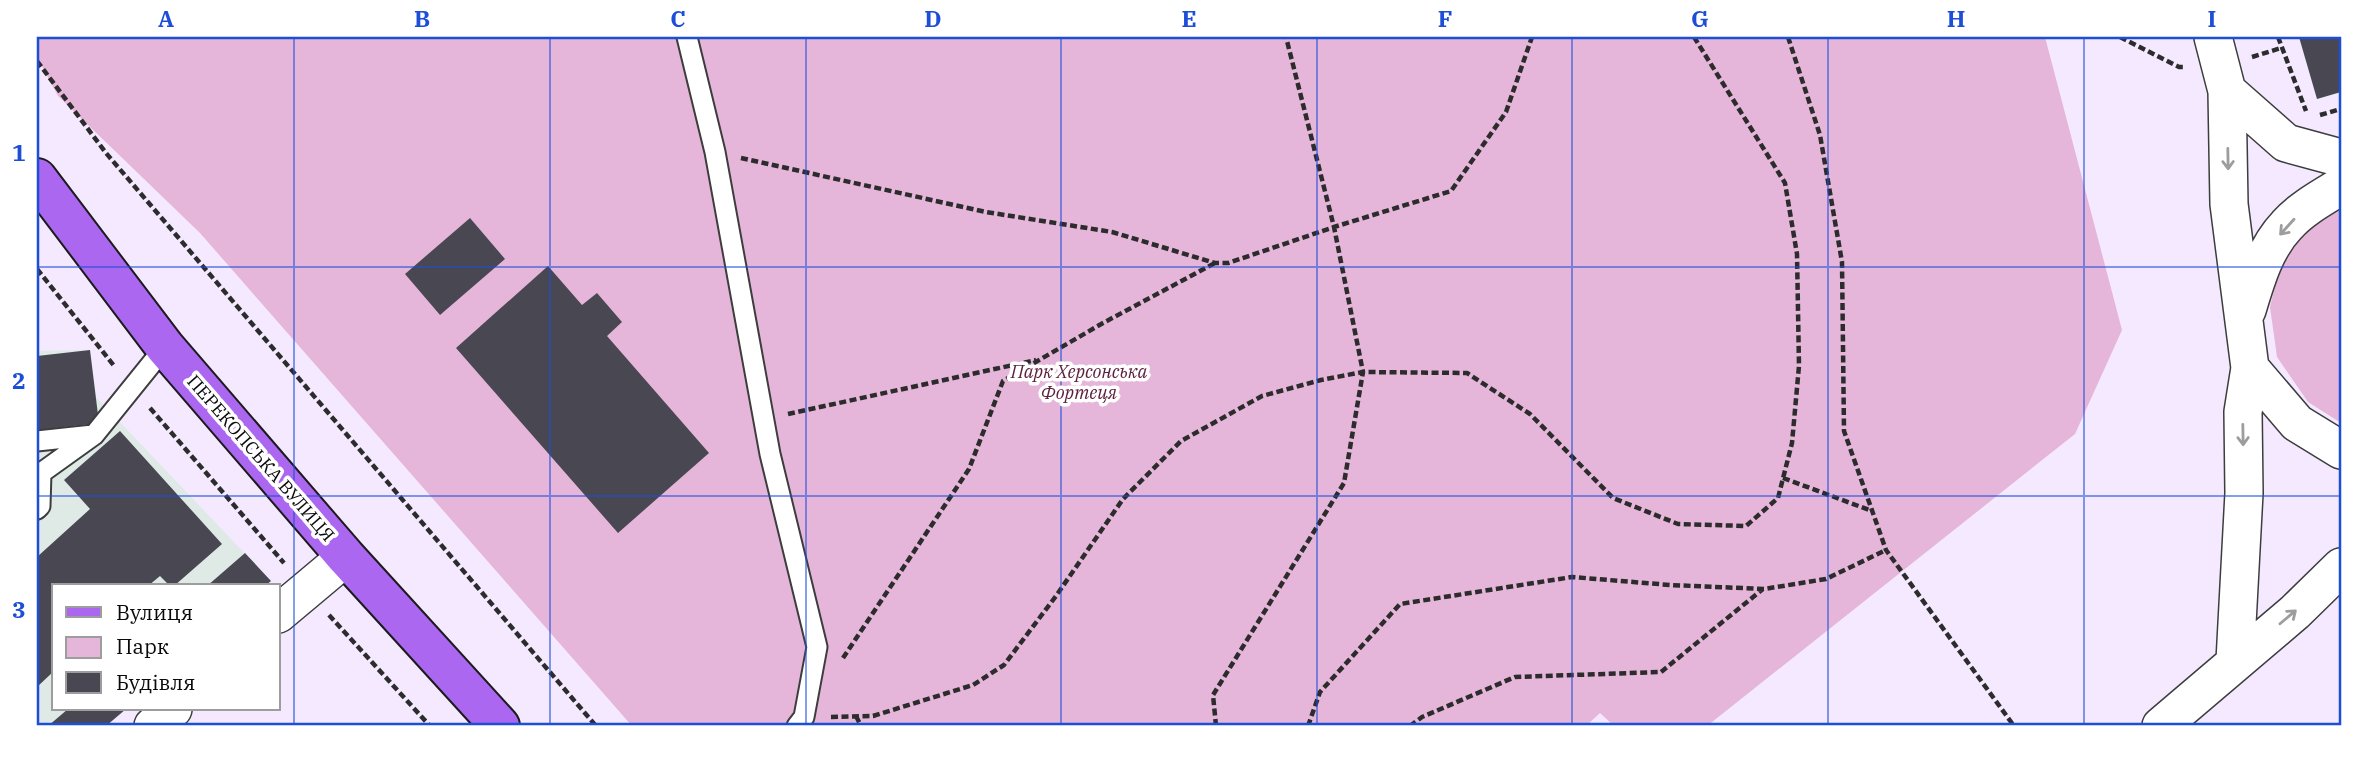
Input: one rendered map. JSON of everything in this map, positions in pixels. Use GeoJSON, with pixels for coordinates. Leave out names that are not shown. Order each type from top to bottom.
{"type":"FeatureCollection","features":[{"type":"Feature","properties":{"kind":"main road","name":"ПЕРЕКОПСЬКА ВУЛИЦЯ"},"geometry":{"type":"LineString","coordinates":[[37,178],[164,347],[346,557],[500,726]]}},
{"type":"Feature","properties":{"kind":"street"},"geometry":{"type":"LineString","coordinates":[[2220,64],[2286,143],[2341,158]]}},
{"type":"Feature","properties":{"kind":"street"},"geometry":{"type":"LineString","coordinates":[[2220,64],[2229,204],[2250,368],[2243,412],[2244,493],[2235,661]]}},
{"type":"Feature","properties":{"kind":"street"},"geometry":{"type":"LineString","coordinates":[[2244,321],[2257,276],[2271,247],[2287,224],[2341,186]]}},
{"type":"Feature","properties":{"kind":"street"},"geometry":{"type":"LineString","coordinates":[[2250,368],[2297,423],[2341,450]]}},
{"type":"Feature","properties":{"kind":"street"},"geometry":{"type":"LineString","coordinates":[[280,612],[346,557]]}},
{"type":"Feature","properties":{"kind":"street"},"geometry":{"type":"LineString","coordinates":[[2161,726],[2295,612],[2341,567]]}},
{"type":"Feature","properties":{"kind":"street"},"geometry":{"type":"LineString","coordinates":[[153,726],[172,710]]}},
{"type":"Feature","properties":{"kind":"lane"},"geometry":{"type":"LineString","coordinates":[[687,37],[715,152],[764,420],[817,647],[800,722]]}},
{"type":"Feature","properties":{"kind":"lane"},"geometry":{"type":"LineString","coordinates":[[37,509],[40,506],[41,473],[94,435],[164,347]]}},
{"type":"Feature","properties":{"kind":"lane"},"geometry":{"type":"LineString","coordinates":[[37,441],[94,435]]}},
{"type":"Feature","properties":{"kind":"path"},"geometry":{"type":"LineString","coordinates":[[1216,726],[1213,695],[1344,484],[1363,372],[1334,227],[1286,37]]}},
{"type":"Feature","properties":{"kind":"path"},"geometry":{"type":"LineString","coordinates":[[715,152],[986,212],[1112,232],[1215,263],[1228,263],[1451,191],[1506,112],[1532,37]]}},
{"type":"Feature","properties":{"kind":"path"},"geometry":{"type":"LineString","coordinates":[[800,722],[873,716],[972,685],[1004,666],[1123,499],[1181,441],[1262,396],[1321,380],[1363,372],[1467,373],[1530,414],[1613,498],[1678,524],[1746,526],[1777,498],[1792,443],[1799,366],[1797,254],[1785,183],[1693,37]]}},
{"type":"Feature","properties":{"kind":"path"},"geometry":{"type":"LineString","coordinates":[[1788,37],[1820,135],[1842,262],[1844,431],[1886,550],[2014,726]]}},
{"type":"Feature","properties":{"kind":"path"},"geometry":{"type":"LineString","coordinates":[[2120,37],[2179,67],[2220,64]]}},
{"type":"Feature","properties":{"kind":"path"},"geometry":{"type":"LineString","coordinates":[[2278,37],[2308,118]]}},
{"type":"Feature","properties":{"kind":"path"},"geometry":{"type":"LineString","coordinates":[[37,61],[106,153],[596,726]]}},
{"type":"Feature","properties":{"kind":"path"},"geometry":{"type":"LineString","coordinates":[[840,662],[969,469],[1003,381],[1215,263]]}},
{"type":"Feature","properties":{"kind":"path"},"geometry":{"type":"LineString","coordinates":[[37,269],[132,388],[306,590],[430,726]]}},
{"type":"Feature","properties":{"kind":"path"},"geometry":{"type":"LineString","coordinates":[[764,420],[1041,359]]}},
{"type":"Feature","properties":{"kind":"path"},"geometry":{"type":"LineString","coordinates":[[1783,478],[1873,512]]}},
{"type":"Feature","properties":{"kind":"path"},"geometry":{"type":"LineString","coordinates":[[1308,726],[1320,692],[1400,604],[1572,577],[1764,589],[1826,579],[1886,550]]}},
{"type":"Feature","properties":{"kind":"path"},"geometry":{"type":"LineString","coordinates":[[1410,726],[1422,717],[1515,677],[1661,672],[1764,589]]}},
{"type":"Feature","properties":{"kind":"path"},"geometry":{"type":"LineString","coordinates":[[856,716],[861,726]]}},
{"type":"Feature","properties":{"kind":"shaded area"},"geometry":{"type":"Polygon","coordinates":[[[90,350],[96,397],[271,581],[267,584],[52,584],[52,710],[125,710],[106,726],[37,726],[37,351],[90,350]]]}},
{"type":"Feature","properties":{"kind":"green space","name":"Парк Херсонська Фортеця"},"geometry":{"type":"Polygon","coordinates":[[[37,37],[2045,37],[2122,330],[2075,434],[1707,726],[1614,726],[1600,713],[1586,726],[632,726],[200,233],[58,96],[37,57],[37,37]]]}},
{"type":"Feature","properties":{"kind":"green space"},"geometry":{"type":"Polygon","coordinates":[[[2341,199],[2341,423],[2308,402],[2277,357],[2270,307],[2285,244],[2341,199]]]}},
{"type":"Feature","properties":{"kind":"building"},"geometry":{"type":"Polygon","coordinates":[[[2299,37],[2341,37],[2341,92],[2317,99],[2299,37]]]}},
{"type":"Feature","properties":{"kind":"building"},"geometry":{"type":"Polygon","coordinates":[[[470,218],[505,259],[440,315],[405,274],[470,218]]]}},
{"type":"Feature","properties":{"kind":"building"},"geometry":{"type":"Polygon","coordinates":[[[548,266],[582,305],[597,293],[622,322],[607,336],[709,453],[618,533],[456,348],[548,266]]]}},
{"type":"Feature","properties":{"kind":"building"},"geometry":{"type":"Polygon","coordinates":[[[90,350],[99,423],[37,430],[37,356],[90,350]]]}},
{"type":"Feature","properties":{"kind":"building"},"geometry":{"type":"Polygon","coordinates":[[[120,431],[222,544],[176,584],[168,584],[160,576],[150,584],[52,584],[52,673],[37,687],[37,557],[90,509],[64,480],[120,431]]]}},
{"type":"Feature","properties":{"kind":"building"},"geometry":{"type":"Polygon","coordinates":[[[245,553],[271,581],[267,584],[209,584],[245,553]]]}},
{"type":"Feature","properties":{"kind":"building"},"geometry":{"type":"Polygon","coordinates":[[[67,710],[125,710],[106,726],[48,726],[67,710]]]}}]}
